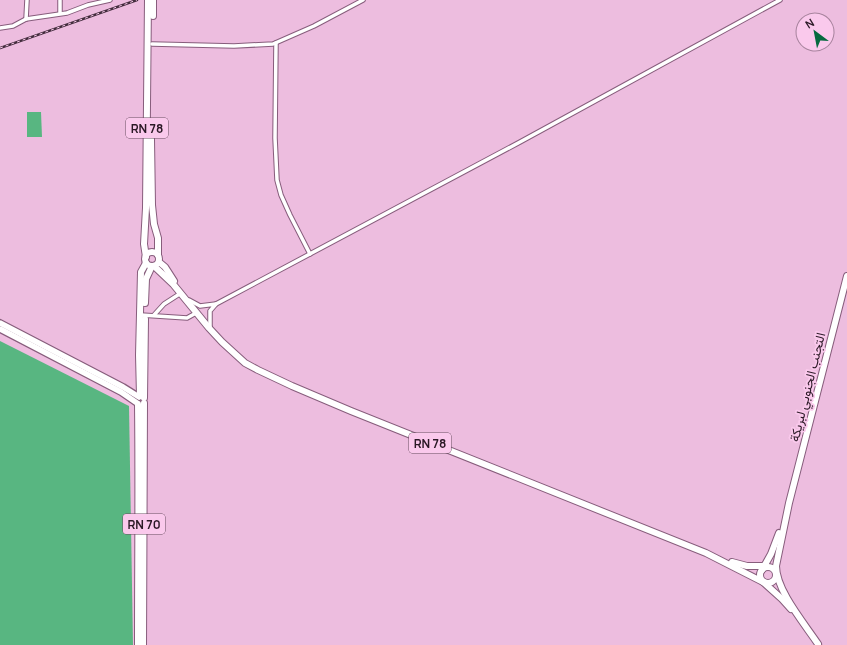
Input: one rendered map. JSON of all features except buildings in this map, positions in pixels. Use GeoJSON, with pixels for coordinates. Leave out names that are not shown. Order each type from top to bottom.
{"type":"FeatureCollection","features":[{"type":"Feature","properties":{"kind":"main road","name":"RN 78"},"geometry":{"type":"LineString","coordinates":[[148,0],[146,208],[144,244],[153,262],[211,330],[246,363],[292,386],[476,462],[706,553]]}},
{"type":"Feature","properties":{"kind":"main road","name":"RN 78"},"geometry":{"type":"LineString","coordinates":[[145,291],[146,279],[153,262],[158,238],[154,224],[151,174],[153,0]]}},
{"type":"Feature","properties":{"kind":"main road","name":"RN 70"},"geometry":{"type":"LineString","coordinates":[[143,315],[141,272],[153,262]]}},
{"type":"Feature","properties":{"kind":"main road","name":"التجنب الجنوبي لبريكة"},"geometry":{"type":"LineString","coordinates":[[776,574],[777,559],[789,503],[847,276]]}},
{"type":"Feature","properties":{"kind":"main road","name":"RN 70"},"geometry":{"type":"LineString","coordinates":[[143,645],[138,515],[140,400],[145,291]]}},
{"type":"Feature","properties":{"kind":"main road","name":"التجنب الجنوبي لبريكة"},"geometry":{"type":"LineString","coordinates":[[765,568],[774,548],[789,503]]}},
{"type":"Feature","properties":{"kind":"main road"},"geometry":{"type":"LineString","coordinates":[[706,553],[746,566],[774,569],[785,594],[818,644]]}},
{"type":"Feature","properties":{"kind":"main road"},"geometry":{"type":"LineString","coordinates":[[706,553],[763,581],[782,599],[818,644]]}},
{"type":"Feature","properties":{"kind":"main road"},"geometry":{"type":"LineString","coordinates":[[763,581],[760,575],[765,568]]}},
{"type":"Feature","properties":{"kind":"main road"},"geometry":{"type":"LineString","coordinates":[[763,581],[773,582],[776,574]]}},
{"type":"Feature","properties":{"kind":"main road","name":"RN 70"},"geometry":{"type":"LineString","coordinates":[[138,645],[141,621]]}},
{"type":"Feature","properties":{"kind":"street"},"geometry":{"type":"LineString","coordinates":[[26,19],[27,0]]}},
{"type":"Feature","properties":{"kind":"street"},"geometry":{"type":"LineString","coordinates":[[60,0],[60,13]]}},
{"type":"Feature","properties":{"kind":"street"},"geometry":{"type":"LineString","coordinates":[[88,0],[88,5]]}},
{"type":"Feature","properties":{"kind":"street"},"geometry":{"type":"LineString","coordinates":[[0,28],[12,26],[26,19],[67,13],[88,5],[110,0]]}},
{"type":"Feature","properties":{"kind":"street"},"geometry":{"type":"LineString","coordinates":[[152,44],[234,46],[273,44],[314,26],[363,0]]}},
{"type":"Feature","properties":{"kind":"street"},"geometry":{"type":"LineString","coordinates":[[186,299],[200,306],[216,304],[520,142],[780,0]]}},
{"type":"Feature","properties":{"kind":"street"},"geometry":{"type":"LineString","coordinates":[[276,43],[275,138],[277,180],[281,195],[310,254]]}},
{"type":"Feature","properties":{"kind":"street"},"geometry":{"type":"LineString","coordinates":[[154,315],[164,304],[181,293]]}},
{"type":"Feature","properties":{"kind":"street"},"geometry":{"type":"LineString","coordinates":[[211,330],[210,311],[216,304]]}},
{"type":"Feature","properties":{"kind":"street"},"geometry":{"type":"LineString","coordinates":[[143,315],[187,318],[196,313]]}},
{"type":"Feature","properties":{"kind":"street"},"geometry":{"type":"LineString","coordinates":[[0,323],[123,387],[140,400]]}},
{"type":"Feature","properties":{"kind":"street"},"geometry":{"type":"LineString","coordinates":[[0,329],[140,400]]}},
{"type":"Feature","properties":{"kind":"green space"},"geometry":{"type":"Polygon","coordinates":[[[27,112],[41,112],[42,137],[27,137],[27,112]]]}},
{"type":"Feature","properties":{"kind":"green space"},"geometry":{"type":"Polygon","coordinates":[[[0,341],[129,406],[133,645],[0,645],[0,341]]]}},
{"type":"Feature","properties":{"kind":"railway"},"geometry":{"type":"LineString","coordinates":[[0,48],[137,0]]}}]}
